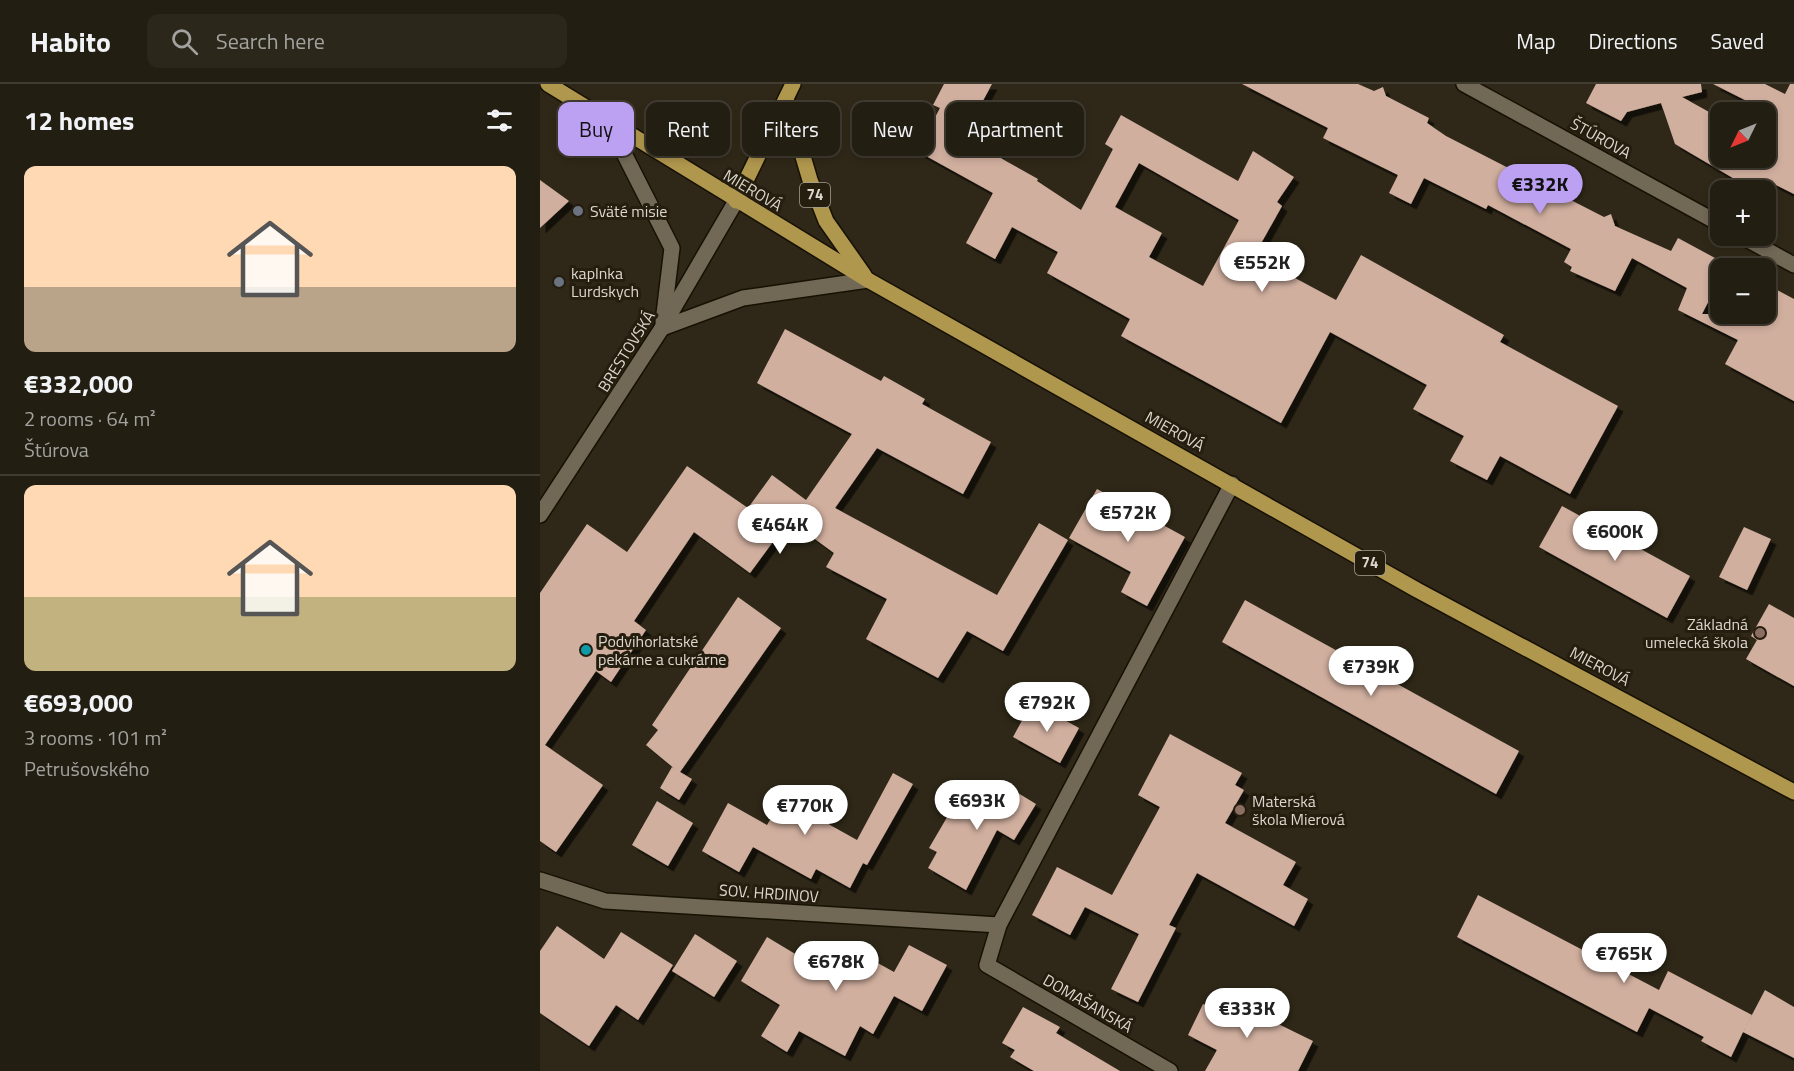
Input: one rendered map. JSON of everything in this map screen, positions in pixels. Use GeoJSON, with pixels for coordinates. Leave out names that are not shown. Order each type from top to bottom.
{"type":"FeatureCollection","features":[{"type":"Feature","properties":{"kind":"main road","name":"MIEROVÁ"},"geometry":{"type":"LineString","coordinates":[[548,84],[576,102]]}},
{"type":"Feature","properties":{"kind":"main road"},"geometry":{"type":"LineString","coordinates":[[736,201],[793,84]]}},
{"type":"Feature","properties":{"kind":"main road","name":"74"},"geometry":{"type":"LineString","coordinates":[[786,99],[810,180],[826,221],[868,280]]}},
{"type":"Feature","properties":{"kind":"main road","name":"MIEROVÁ"},"geometry":{"type":"LineString","coordinates":[[634,139],[868,280],[1417,590],[1794,792]]}},
{"type":"Feature","properties":{"kind":"street","name":"ŠTÚROVA"},"geometry":{"type":"LineString","coordinates":[[1464,84],[1710,219]]}},
{"type":"Feature","properties":{"kind":"street"},"geometry":{"type":"LineString","coordinates":[[625,156],[672,248],[662,328],[743,298],[868,280]]}},
{"type":"Feature","properties":{"kind":"street","name":"BRESTOVSKÁ"},"geometry":{"type":"LineString","coordinates":[[540,515],[662,328],[736,201]]}},
{"type":"Feature","properties":{"kind":"street"},"geometry":{"type":"LineString","coordinates":[[1759,246],[1794,265]]}},
{"type":"Feature","properties":{"kind":"street"},"geometry":{"type":"LineString","coordinates":[[999,926],[1232,484]]}},
{"type":"Feature","properties":{"kind":"street","name":"SOV. HRDINOV"},"geometry":{"type":"LineString","coordinates":[[540,880],[605,901],[999,926]]}},
{"type":"Feature","properties":{"kind":"street","name":"DOMAŠANSKÁ"},"geometry":{"type":"LineString","coordinates":[[999,926],[987,966],[1170,1071]]}},
{"type":"Feature","properties":{"kind":"building"},"geometry":{"type":"Polygon","coordinates":[[[944,84],[992,84],[982,102],[946,102],[946,156],[997,156],[1038,179],[1037,181],[1081,210],[1113,149],[1105,144],[1121,115],[1238,181],[1253,151],[1294,177],[1277,202],[1282,206],[1254,256],[1336,300],[1361,255],[1504,335],[1500,342],[1618,406],[1570,494],[1500,456],[1487,480],[1450,461],[1464,436],[1413,409],[1427,385],[1330,332],[1281,423],[1121,336],[1130,319],[1047,273],[1058,252],[1012,227],[995,259],[966,243],[993,193],[926,156],[934,156],[934,119],[940,108],[934,105],[934,103],[944,84]],[[1139,163],[1115,207],[1162,233],[1149,257],[1203,286],[1239,220],[1139,163]]]}},
{"type":"Feature","properties":{"kind":"building"},"geometry":{"type":"Polygon","coordinates":[[[1242,84],[1358,84],[1374,91],[1383,87],[1386,96],[1429,118],[1427,123],[1446,136],[1604,217],[1611,214],[1615,226],[1671,251],[1678,238],[1715,258],[1710,258],[1710,298],[1702,314],[1710,314],[1710,324],[1776,324],[1776,289],[1794,299],[1794,401],[1725,364],[1738,340],[1678,310],[1687,288],[1632,258],[1615,291],[1570,271],[1572,267],[1564,262],[1571,249],[1488,205],[1486,209],[1424,178],[1411,204],[1389,193],[1398,175],[1323,138],[1328,128],[1242,84]]]}},
{"type":"Feature","properties":{"kind":"building"},"geometry":{"type":"Polygon","coordinates":[[[1596,84],[1701,84],[1702,92],[1682,97],[1710,112],[1710,165],[1675,144],[1661,103],[1627,112],[1621,121],[1586,103],[1596,84]]]}},
{"type":"Feature","properties":{"kind":"building"},"geometry":{"type":"Polygon","coordinates":[[[1713,84],[1765,84],[1785,94],[1790,84],[1794,84],[1794,194],[1776,185],[1776,180],[1736,180],[1716,168],[1776,168],[1776,102],[1749,102],[1713,84]]]}},
{"type":"Feature","properties":{"kind":"building"},"geometry":{"type":"Polygon","coordinates":[[[540,180],[569,201],[540,228],[540,180]]]}},
{"type":"Feature","properties":{"kind":"building"},"geometry":{"type":"Polygon","coordinates":[[[785,329],[881,381],[884,376],[925,399],[922,404],[991,442],[963,494],[877,448],[835,508],[997,595],[1039,523],[1068,540],[1003,651],[967,631],[938,678],[866,639],[887,599],[826,567],[834,553],[789,520],[750,573],[694,532],[634,621],[646,630],[611,682],[596,671],[545,745],[603,785],[556,852],[540,841],[540,593],[587,524],[627,552],[687,466],[748,508],[772,475],[806,500],[852,434],[757,383],[785,329]]]}},
{"type":"Feature","properties":{"kind":"building"},"geometry":{"type":"Polygon","coordinates":[[[1097,489],[1185,537],[1147,606],[1121,592],[1131,572],[1069,538],[1097,489]]]}},
{"type":"Feature","properties":{"kind":"building"},"geometry":{"type":"Polygon","coordinates":[[[1562,506],[1690,576],[1667,618],[1539,547],[1562,506]]]}},
{"type":"Feature","properties":{"kind":"building"},"geometry":{"type":"Polygon","coordinates":[[[1744,527],[1771,539],[1747,590],[1719,577],[1744,527]]]}},
{"type":"Feature","properties":{"kind":"building"},"geometry":{"type":"Polygon","coordinates":[[[738,597],[781,628],[680,772],[692,779],[679,800],[660,788],[672,767],[675,769],[646,745],[658,730],[652,725],[738,597]]]}},
{"type":"Feature","properties":{"kind":"building"},"geometry":{"type":"Polygon","coordinates":[[[1245,600],[1519,751],[1496,794],[1222,642],[1245,600]]]}},
{"type":"Feature","properties":{"kind":"building"},"geometry":{"type":"Polygon","coordinates":[[[1769,604],[1794,618],[1794,686],[1746,659],[1757,640],[1751,636],[1769,604]]]}},
{"type":"Feature","properties":{"kind":"building"},"geometry":{"type":"Polygon","coordinates":[[[1036,704],[1079,728],[1060,763],[1013,737],[1025,715],[1029,717],[1036,704]]]}},
{"type":"Feature","properties":{"kind":"building"},"geometry":{"type":"Polygon","coordinates":[[[1170,734],[1242,773],[1235,785],[1244,790],[1225,823],[1296,862],[1283,885],[1308,899],[1294,926],[1197,873],[1169,925],[1176,928],[1138,1002],[1111,989],[1139,934],[1085,907],[1070,935],[1032,915],[1057,867],[1112,895],[1160,807],[1138,795],[1170,734]]]}},
{"type":"Feature","properties":{"kind":"building"},"geometry":{"type":"Polygon","coordinates":[[[893,773],[913,784],[867,865],[863,863],[850,888],[816,869],[811,879],[753,847],[739,872],[702,851],[728,803],[767,825],[787,790],[819,809],[814,816],[857,840],[893,773]]]}},
{"type":"Feature","properties":{"kind":"building"},"geometry":{"type":"Polygon","coordinates":[[[997,780],[1036,804],[1014,840],[997,830],[966,890],[928,868],[937,852],[929,848],[963,790],[984,802],[997,780]]]}},
{"type":"Feature","properties":{"kind":"building"},"geometry":{"type":"Polygon","coordinates":[[[657,801],[693,823],[668,866],[632,845],[657,801]]]}},
{"type":"Feature","properties":{"kind":"building"},"geometry":{"type":"Polygon","coordinates":[[[1478,895],[1659,990],[1668,971],[1752,1015],[1765,990],[1794,1007],[1794,1058],[1743,1032],[1731,1057],[1701,1041],[1704,1037],[1649,1008],[1637,1032],[1457,937],[1478,895]]]}},
{"type":"Feature","properties":{"kind":"building"},"geometry":{"type":"Polygon","coordinates":[[[557,926],[604,959],[621,932],[673,965],[638,1020],[616,1005],[589,1046],[540,1013],[540,951],[557,926]]]}},
{"type":"Feature","properties":{"kind":"building"},"geometry":{"type":"Polygon","coordinates":[[[695,934],[737,961],[714,997],[672,971],[695,934]]]}},
{"type":"Feature","properties":{"kind":"building"},"geometry":{"type":"Polygon","coordinates":[[[767,937],[822,970],[838,941],[894,972],[909,945],[947,965],[922,1011],[894,996],[873,1034],[860,1026],[845,1056],[799,1031],[787,1052],[761,1036],[780,1005],[741,981],[767,937]]]}},
{"type":"Feature","properties":{"kind":"building"},"geometry":{"type":"Polygon","coordinates":[[[1213,992],[1313,1041],[1298,1071],[1205,1071],[1217,1050],[1188,1035],[1203,1004],[1206,1005],[1213,992]]]}},
{"type":"Feature","properties":{"kind":"building"},"geometry":{"type":"Polygon","coordinates":[[[1023,1007],[1060,1027],[1056,1033],[1120,1071],[1034,1071],[1010,1057],[1015,1050],[1002,1043],[1023,1007]]]}},
{"type":"Feature","properties":{"kind":"place","name":"Sväté misie"},"geometry":{"type":"Point","coordinates":[578,211]}},
{"type":"Feature","properties":{"kind":"place","name":"kaplnka Lurdskych"},"geometry":{"type":"Point","coordinates":[559,282]}},
{"type":"Feature","properties":{"kind":"place","name":"Základná umelecká škola"},"geometry":{"type":"Point","coordinates":[1760,633]}},
{"type":"Feature","properties":{"kind":"place","name":"Podvihorlatské pekárne a cukrárne"},"geometry":{"type":"Point","coordinates":[586,650]}},
{"type":"Feature","properties":{"kind":"place","name":"Materská škola Mierová"},"geometry":{"type":"Point","coordinates":[1240,810]}}]}
